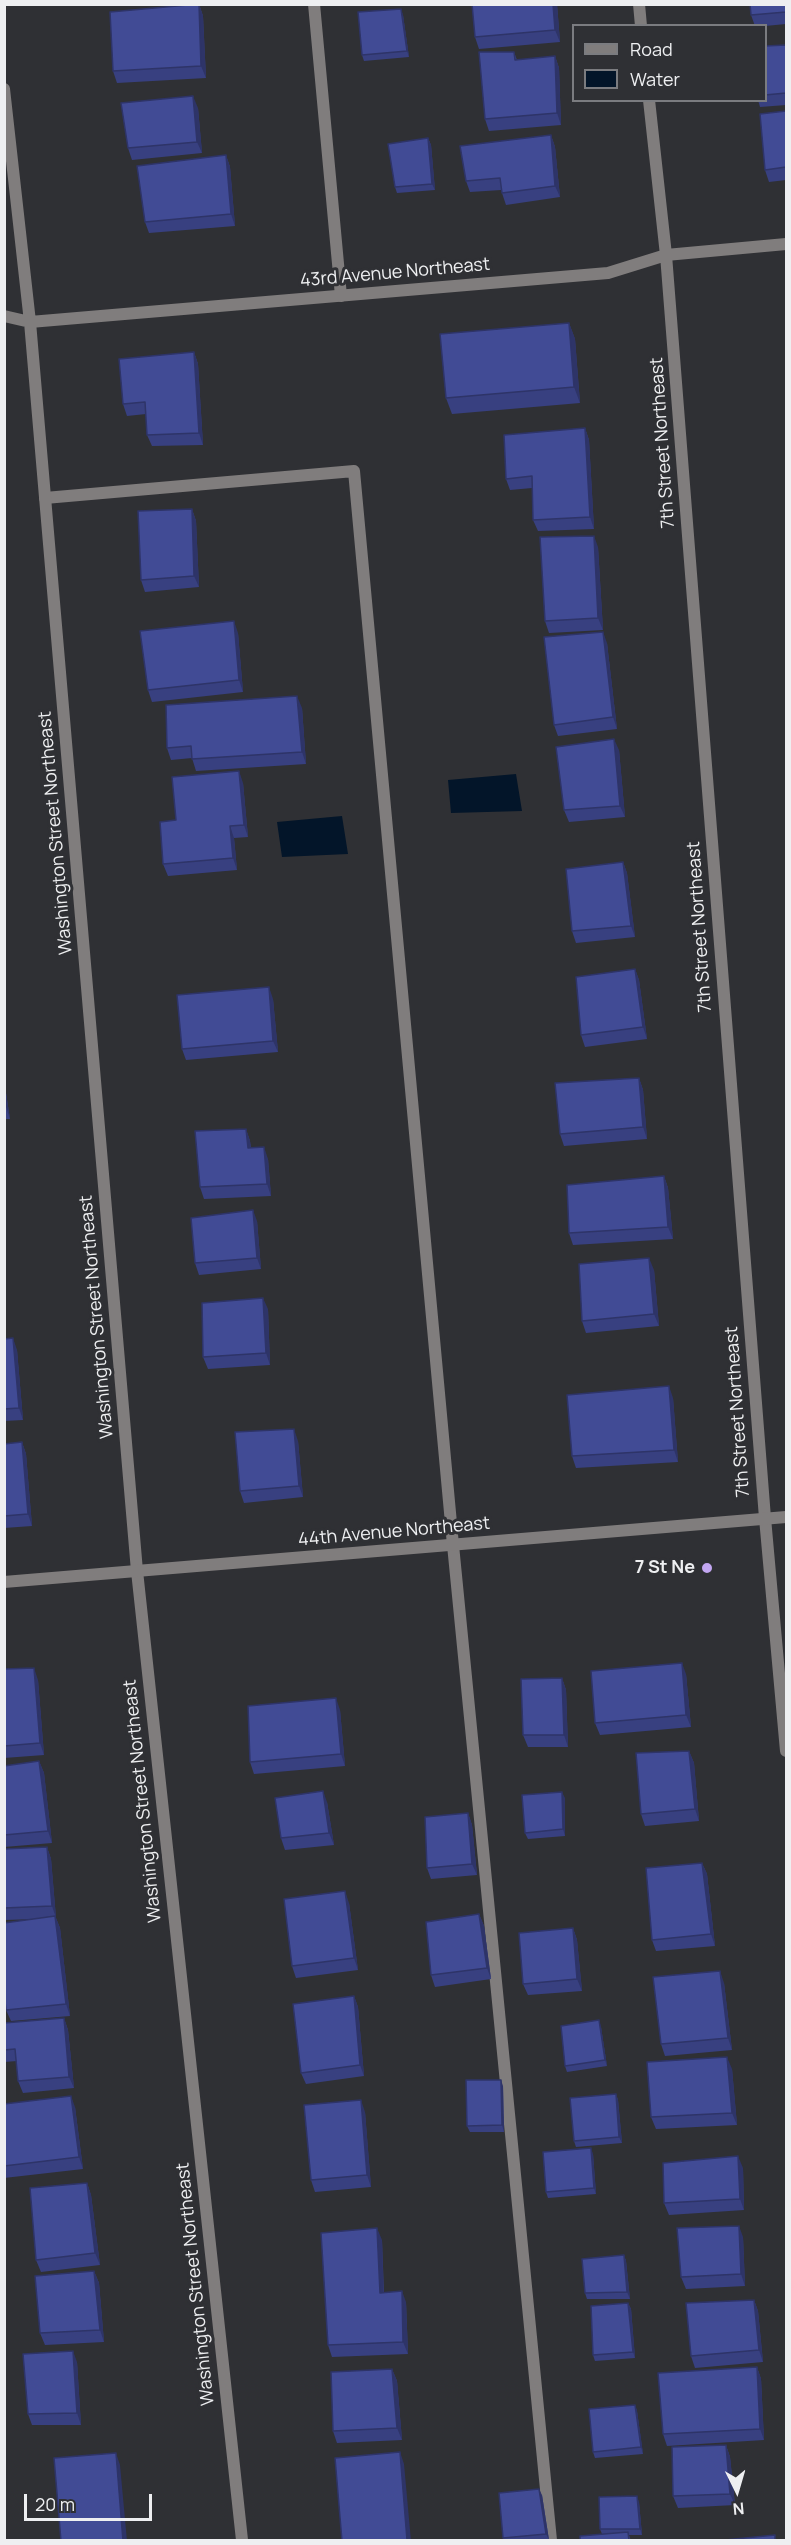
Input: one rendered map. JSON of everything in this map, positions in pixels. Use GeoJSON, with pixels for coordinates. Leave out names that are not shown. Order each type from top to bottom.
{"type":"FeatureCollection","features":[{"type":"Feature","properties":{"kind":"street"},"geometry":{"type":"LineString","coordinates":[[314,4],[341,296]]}},
{"type":"Feature","properties":{"kind":"street"},"geometry":{"type":"LineString","coordinates":[[639,4],[641,24]]}},
{"type":"Feature","properties":{"kind":"street","name":"Washington Street Northeast"},"geometry":{"type":"LineString","coordinates":[[4,89],[30,322],[137,1571],[242,2541]]}},
{"type":"Feature","properties":{"kind":"street","name":"7th Street Northeast"},"geometry":{"type":"LineString","coordinates":[[649,102],[666,255],[765,1518],[786,1751]]}},
{"type":"Feature","properties":{"kind":"street","name":"43rd Avenue Northeast"},"geometry":{"type":"LineString","coordinates":[[4,316],[30,322],[608,273],[666,255],[786,244]]}},
{"type":"Feature","properties":{"kind":"street"},"geometry":{"type":"LineString","coordinates":[[45,498],[354,471],[453,1545],[551,2541]]}},
{"type":"Feature","properties":{"kind":"street","name":"44th Avenue Northeast"},"geometry":{"type":"LineString","coordinates":[[4,1582],[786,1516]]}},
{"type":"Feature","properties":{"kind":"water"},"geometry":{"type":"Polygon","coordinates":[[[516,774],[522,811],[451,813],[448,780],[516,774]]]}},
{"type":"Feature","properties":{"kind":"water"},"geometry":{"type":"Polygon","coordinates":[[[342,816],[348,854],[282,857],[277,822],[342,816]]]}},
{"type":"Feature","properties":{"kind":"building"},"geometry":{"type":"Polygon","coordinates":[[[199,4],[201,66],[113,71],[110,12],[199,4]]]}},
{"type":"Feature","properties":{"kind":"building"},"geometry":{"type":"Polygon","coordinates":[[[472,4],[553,4],[555,30],[475,37],[472,4]]]}},
{"type":"Feature","properties":{"kind":"building"},"geometry":{"type":"Polygon","coordinates":[[[750,4],[786,4],[786,12],[751,15],[750,4]]]}},
{"type":"Feature","properties":{"kind":"building"},"geometry":{"type":"Polygon","coordinates":[[[401,9],[407,51],[362,55],[358,12],[401,9]]]}},
{"type":"Feature","properties":{"kind":"building"},"geometry":{"type":"Polygon","coordinates":[[[786,45],[786,93],[767,95],[767,46],[786,45]]]}},
{"type":"Feature","properties":{"kind":"building"},"geometry":{"type":"Polygon","coordinates":[[[479,52],[514,52],[515,60],[555,56],[557,113],[485,119],[479,52]]]}},
{"type":"Feature","properties":{"kind":"building"},"geometry":{"type":"Polygon","coordinates":[[[193,96],[197,142],[128,148],[121,103],[193,96]]]}},
{"type":"Feature","properties":{"kind":"building"},"geometry":{"type":"Polygon","coordinates":[[[786,111],[786,167],[765,170],[760,114],[786,111]]]}},
{"type":"Feature","properties":{"kind":"building"},"geometry":{"type":"Polygon","coordinates":[[[551,135],[555,186],[502,193],[500,178],[466,181],[460,146],[551,135]]]}},
{"type":"Feature","properties":{"kind":"building"},"geometry":{"type":"Polygon","coordinates":[[[428,138],[432,184],[395,187],[388,144],[428,138]]]}},
{"type":"Feature","properties":{"kind":"building"},"geometry":{"type":"Polygon","coordinates":[[[226,155],[231,214],[145,222],[137,166],[226,155]]]}},
{"type":"Feature","properties":{"kind":"building"},"geometry":{"type":"Polygon","coordinates":[[[569,323],[574,387],[446,398],[440,334],[569,323]]]}},
{"type":"Feature","properties":{"kind":"building"},"geometry":{"type":"Polygon","coordinates":[[[194,352],[199,433],[147,435],[145,402],[123,404],[119,359],[194,352]]]}},
{"type":"Feature","properties":{"kind":"building"},"geometry":{"type":"Polygon","coordinates":[[[585,428],[590,517],[533,520],[532,476],[506,479],[504,435],[585,428]]]}},
{"type":"Feature","properties":{"kind":"building"},"geometry":{"type":"Polygon","coordinates":[[[192,509],[194,576],[141,580],[138,511],[192,509]]]}},
{"type":"Feature","properties":{"kind":"building"},"geometry":{"type":"Polygon","coordinates":[[[594,536],[598,618],[545,621],[540,537],[594,536]]]}},
{"type":"Feature","properties":{"kind":"building"},"geometry":{"type":"Polygon","coordinates":[[[234,621],[239,680],[148,690],[140,631],[234,621]]]}},
{"type":"Feature","properties":{"kind":"building"},"geometry":{"type":"Polygon","coordinates":[[[603,632],[613,717],[554,725],[544,637],[603,632]]]}},
{"type":"Feature","properties":{"kind":"building"},"geometry":{"type":"Polygon","coordinates":[[[297,696],[302,752],[192,759],[191,746],[167,748],[166,705],[297,696]]]}},
{"type":"Feature","properties":{"kind":"building"},"geometry":{"type":"Polygon","coordinates":[[[614,739],[620,806],[564,810],[556,747],[614,739]]]}},
{"type":"Feature","properties":{"kind":"building"},"geometry":{"type":"Polygon","coordinates":[[[239,771],[244,825],[230,826],[233,858],[163,864],[160,822],[176,820],[172,777],[239,771]]]}},
{"type":"Feature","properties":{"kind":"building"},"geometry":{"type":"Polygon","coordinates":[[[623,862],[631,926],[572,931],[566,869],[623,862]]]}},
{"type":"Feature","properties":{"kind":"building"},"geometry":{"type":"Polygon","coordinates":[[[635,969],[643,1027],[581,1035],[576,977],[635,969]]]}},
{"type":"Feature","properties":{"kind":"building"},"geometry":{"type":"Polygon","coordinates":[[[269,987],[273,1041],[182,1049],[177,995],[269,987]]]}},
{"type":"Feature","properties":{"kind":"building"},"geometry":{"type":"Polygon","coordinates":[[[639,1078],[643,1127],[560,1134],[555,1083],[639,1078]]]}},
{"type":"Feature","properties":{"kind":"building"},"geometry":{"type":"Polygon","coordinates":[[[246,1129],[248,1148],[264,1147],[267,1184],[200,1187],[195,1131],[246,1129]]]}},
{"type":"Feature","properties":{"kind":"building"},"geometry":{"type":"Polygon","coordinates":[[[664,1176],[668,1227],[569,1233],[567,1185],[664,1176]]]}},
{"type":"Feature","properties":{"kind":"building"},"geometry":{"type":"Polygon","coordinates":[[[253,1210],[257,1258],[195,1263],[191,1218],[253,1210]]]}},
{"type":"Feature","properties":{"kind":"building"},"geometry":{"type":"Polygon","coordinates":[[[649,1258],[654,1314],[582,1321],[579,1264],[649,1258]]]}},
{"type":"Feature","properties":{"kind":"building"},"geometry":{"type":"Polygon","coordinates":[[[263,1298],[266,1353],[203,1357],[202,1303],[263,1298]]]}},
{"type":"Feature","properties":{"kind":"building"},"geometry":{"type":"Polygon","coordinates":[[[13,1338],[19,1408],[4,1409],[4,1339],[13,1338]]]}},
{"type":"Feature","properties":{"kind":"building"},"geometry":{"type":"Polygon","coordinates":[[[669,1386],[674,1450],[572,1456],[567,1395],[669,1386]]]}},
{"type":"Feature","properties":{"kind":"building"},"geometry":{"type":"Polygon","coordinates":[[[294,1429],[299,1486],[240,1491],[235,1432],[294,1429]]]}},
{"type":"Feature","properties":{"kind":"building"},"geometry":{"type":"Polygon","coordinates":[[[22,1442],[28,1514],[4,1516],[4,1444],[22,1442]]]}},
{"type":"Feature","properties":{"kind":"building"},"geometry":{"type":"Polygon","coordinates":[[[682,1663],[686,1715],[595,1723],[591,1671],[682,1663]]]}},
{"type":"Feature","properties":{"kind":"building"},"geometry":{"type":"Polygon","coordinates":[[[34,1668],[40,1743],[4,1746],[4,1669],[34,1668]]]}},
{"type":"Feature","properties":{"kind":"building"},"geometry":{"type":"Polygon","coordinates":[[[562,1678],[564,1735],[523,1735],[521,1679],[562,1678]]]}},
{"type":"Feature","properties":{"kind":"building"},"geometry":{"type":"Polygon","coordinates":[[[336,1698],[341,1754],[250,1762],[248,1706],[336,1698]]]}},
{"type":"Feature","properties":{"kind":"building"},"geometry":{"type":"Polygon","coordinates":[[[689,1751],[695,1809],[641,1814],[636,1753],[689,1751]]]}},
{"type":"Feature","properties":{"kind":"building"},"geometry":{"type":"Polygon","coordinates":[[[39,1761],[48,1831],[4,1835],[4,1766],[39,1761]]]}},
{"type":"Feature","properties":{"kind":"building"},"geometry":{"type":"Polygon","coordinates":[[[323,1791],[329,1833],[281,1838],[275,1798],[323,1791]]]}},
{"type":"Feature","properties":{"kind":"building"},"geometry":{"type":"Polygon","coordinates":[[[562,1792],[563,1829],[525,1833],[522,1795],[562,1792]]]}},
{"type":"Feature","properties":{"kind":"building"},"geometry":{"type":"Polygon","coordinates":[[[468,1813],[472,1864],[427,1868],[425,1817],[468,1813]]]}},
{"type":"Feature","properties":{"kind":"building"},"geometry":{"type":"Polygon","coordinates":[[[47,1847],[52,1906],[4,1908],[4,1849],[47,1847]]]}},
{"type":"Feature","properties":{"kind":"building"},"geometry":{"type":"Polygon","coordinates":[[[702,1863],[711,1934],[652,1940],[646,1868],[702,1863]]]}},
{"type":"Feature","properties":{"kind":"building"},"geometry":{"type":"Polygon","coordinates":[[[345,1891],[354,1958],[292,1966],[284,1899],[345,1891]]]}},
{"type":"Feature","properties":{"kind":"building"},"geometry":{"type":"Polygon","coordinates":[[[479,1914],[487,1968],[431,1975],[426,1922],[479,1914]]]}},
{"type":"Feature","properties":{"kind":"building"},"geometry":{"type":"Polygon","coordinates":[[[55,1916],[66,2004],[6,2010],[4,1923],[55,1916]]]}},
{"type":"Feature","properties":{"kind":"building"},"geometry":{"type":"Polygon","coordinates":[[[573,1928],[577,1979],[523,1984],[519,1933],[573,1928]]]}},
{"type":"Feature","properties":{"kind":"building"},"geometry":{"type":"Polygon","coordinates":[[[720,1971],[728,2038],[661,2044],[653,1977],[720,1971]]]}},
{"type":"Feature","properties":{"kind":"building"},"geometry":{"type":"Polygon","coordinates":[[[354,1996],[360,2065],[301,2073],[293,2004],[354,1996]]]}},
{"type":"Feature","properties":{"kind":"building"},"geometry":{"type":"Polygon","coordinates":[[[64,2018],[69,2077],[18,2081],[15,2049],[4,2050],[4,2023],[64,2018]]]}},
{"type":"Feature","properties":{"kind":"building"},"geometry":{"type":"Polygon","coordinates":[[[599,2020],[605,2060],[565,2066],[561,2026],[599,2020]]]}},
{"type":"Feature","properties":{"kind":"building"},"geometry":{"type":"Polygon","coordinates":[[[727,2057],[732,2113],[651,2117],[647,2062],[727,2057]]]}},
{"type":"Feature","properties":{"kind":"building"},"geometry":{"type":"Polygon","coordinates":[[[466,2080],[501,2080],[502,2125],[467,2126],[466,2080]]]}},
{"type":"Feature","properties":{"kind":"building"},"geometry":{"type":"Polygon","coordinates":[[[616,2094],[619,2137],[574,2141],[570,2098],[616,2094]]]}},
{"type":"Feature","properties":{"kind":"building"},"geometry":{"type":"Polygon","coordinates":[[[71,2096],[79,2157],[4,2166],[4,2104],[71,2096]]]}},
{"type":"Feature","properties":{"kind":"building"},"geometry":{"type":"Polygon","coordinates":[[[361,2100],[367,2175],[311,2180],[304,2105],[361,2100]]]}},
{"type":"Feature","properties":{"kind":"building"},"geometry":{"type":"Polygon","coordinates":[[[591,2148],[594,2188],[546,2192],[543,2152],[591,2148]]]}},
{"type":"Feature","properties":{"kind":"building"},"geometry":{"type":"Polygon","coordinates":[[[738,2156],[740,2199],[664,2203],[663,2163],[738,2156]]]}},
{"type":"Feature","properties":{"kind":"building"},"geometry":{"type":"Polygon","coordinates":[[[87,2183],[95,2253],[36,2260],[30,2188],[87,2183]]]}},
{"type":"Feature","properties":{"kind":"building"},"geometry":{"type":"Polygon","coordinates":[[[739,2226],[741,2274],[681,2277],[677,2228],[739,2226]]]}},
{"type":"Feature","properties":{"kind":"building"},"geometry":{"type":"Polygon","coordinates":[[[377,2228],[380,2293],[402,2291],[403,2342],[328,2345],[321,2233],[377,2228]]]}},
{"type":"Feature","properties":{"kind":"building"},"geometry":{"type":"Polygon","coordinates":[[[624,2255],[627,2292],[585,2293],[582,2259],[624,2255]]]}},
{"type":"Feature","properties":{"kind":"building"},"geometry":{"type":"Polygon","coordinates":[[[94,2271],[100,2330],[40,2333],[35,2276],[94,2271]]]}},
{"type":"Feature","properties":{"kind":"building"},"geometry":{"type":"Polygon","coordinates":[[[754,2300],[759,2350],[691,2356],[686,2303],[754,2300]]]}},
{"type":"Feature","properties":{"kind":"building"},"geometry":{"type":"Polygon","coordinates":[[[628,2303],[633,2352],[593,2355],[591,2306],[628,2303]]]}},
{"type":"Feature","properties":{"kind":"building"},"geometry":{"type":"Polygon","coordinates":[[[73,2351],[77,2413],[28,2414],[23,2354],[73,2351]]]}},
{"type":"Feature","properties":{"kind":"building"},"geometry":{"type":"Polygon","coordinates":[[[757,2367],[760,2429],[663,2434],[658,2373],[757,2367]]]}},
{"type":"Feature","properties":{"kind":"building"},"geometry":{"type":"Polygon","coordinates":[[[392,2369],[397,2428],[333,2431],[331,2372],[392,2369]]]}},
{"type":"Feature","properties":{"kind":"building"},"geometry":{"type":"Polygon","coordinates":[[[635,2405],[641,2447],[593,2452],[589,2409],[635,2405]]]}},
{"type":"Feature","properties":{"kind":"building"},"geometry":{"type":"Polygon","coordinates":[[[726,2445],[730,2494],[673,2496],[672,2447],[726,2445]]]}},
{"type":"Feature","properties":{"kind":"building"},"geometry":{"type":"Polygon","coordinates":[[[400,2452],[407,2540],[342,2541],[335,2458],[400,2452]]]}},
{"type":"Feature","properties":{"kind":"building"},"geometry":{"type":"Polygon","coordinates":[[[116,2453],[123,2541],[61,2541],[54,2458],[116,2453]]]}},
{"type":"Feature","properties":{"kind":"building"},"geometry":{"type":"Polygon","coordinates":[[[539,2489],[546,2534],[503,2538],[499,2493],[539,2489]]]}},
{"type":"Feature","properties":{"kind":"building"},"geometry":{"type":"Polygon","coordinates":[[[637,2496],[640,2529],[600,2529],[599,2497],[637,2496]]]}},
{"type":"Feature","properties":{"kind":"building"},"geometry":{"type":"Polygon","coordinates":[[[628,2532],[629,2541],[580,2541],[580,2536],[628,2532]]]}},
{"type":"Feature","properties":{"kind":"building"},"geometry":{"type":"Polygon","coordinates":[[[775,2535],[775,2541],[715,2541],[775,2535]]]}},
{"type":"Feature","properties":{"kind":"place","name":"7 St Ne"},"geometry":{"type":"Point","coordinates":[707,1568]}}]}
